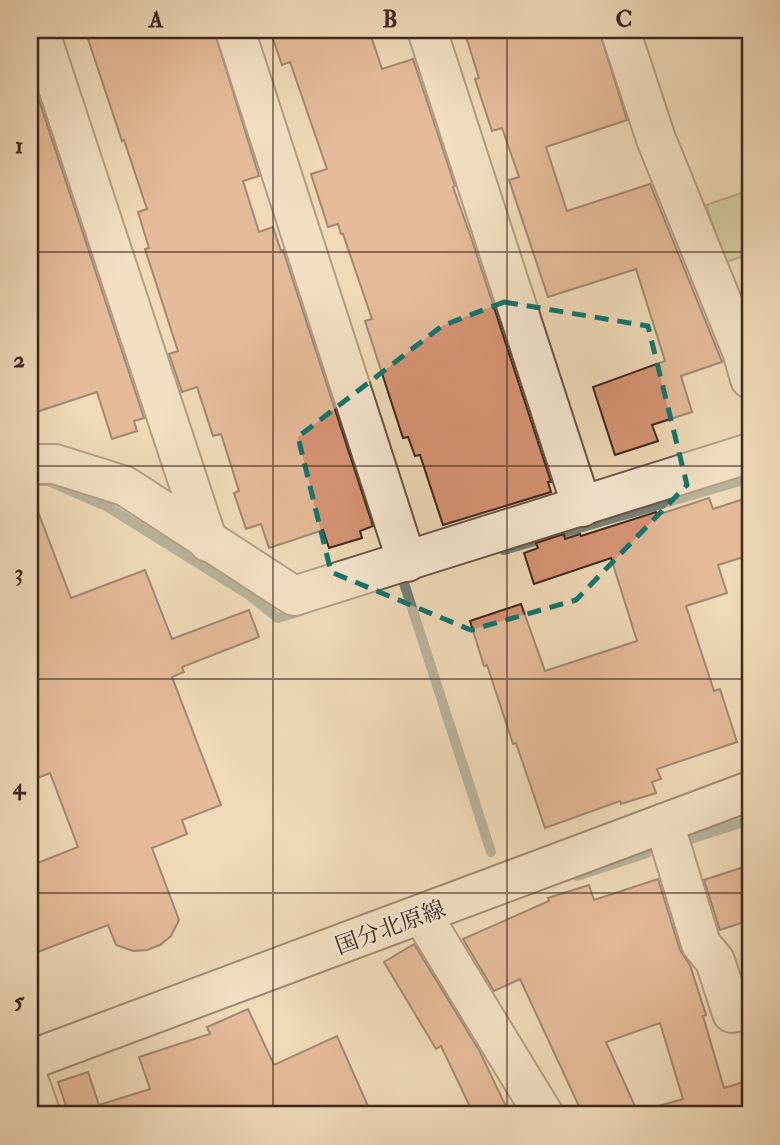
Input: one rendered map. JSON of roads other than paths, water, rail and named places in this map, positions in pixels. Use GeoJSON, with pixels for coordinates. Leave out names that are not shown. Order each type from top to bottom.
{"type":"FeatureCollection","features":[{"type":"Feature","properties":{"kind":"street"},"geometry":{"type":"LineString","coordinates":[[39,30],[208,542]]}},
{"type":"Feature","properties":{"kind":"street"},"geometry":{"type":"LineString","coordinates":[[235,30],[407,562]]}},
{"type":"Feature","properties":{"kind":"street"},"geometry":{"type":"LineString","coordinates":[[427,30],[582,507]]}},
{"type":"Feature","properties":{"kind":"street"},"geometry":{"type":"LineString","coordinates":[[620,30],[656,139],[742,351],[750,379]]}},
{"type":"Feature","properties":{"kind":"street"},"geometry":{"type":"LineString","coordinates":[[30,464],[55,464],[125,486],[294,596],[750,453]]}},
{"type":"Feature","properties":{"kind":"street","name":"国分北原線"},"geometry":{"type":"LineString","coordinates":[[30,1060],[750,790]]}},
{"type":"Feature","properties":{"kind":"street"},"geometry":{"type":"LineString","coordinates":[[664,823],[701,944],[715,961],[732,1013],[750,1008]]}},
{"type":"Feature","properties":{"kind":"street"},"geometry":{"type":"LineString","coordinates":[[422,915],[544,1115]]}},
{"type":"Feature","properties":{"kind":"street"},"geometry":{"type":"LineString","coordinates":[[30,1084],[40,1115]]}},
{"type":"Feature","properties":{"kind":"waterway"},"geometry":{"type":"LineString","coordinates":[[504,550],[750,478]]}},
{"type":"Feature","properties":{"kind":"waterway"},"geometry":{"type":"LineString","coordinates":[[38,481],[48,481],[108,507],[249,595],[278,618],[301,611]]}},
{"type":"Feature","properties":{"kind":"waterway"},"geometry":{"type":"LineString","coordinates":[[403,580],[491,852]]}},
{"type":"Feature","properties":{"kind":"waterway"},"geometry":{"type":"LineString","coordinates":[[684,841],[750,820]]}},
{"type":"Feature","properties":{"kind":"waterway"},"geometry":{"type":"LineString","coordinates":[[577,876],[647,853]]}}]}
